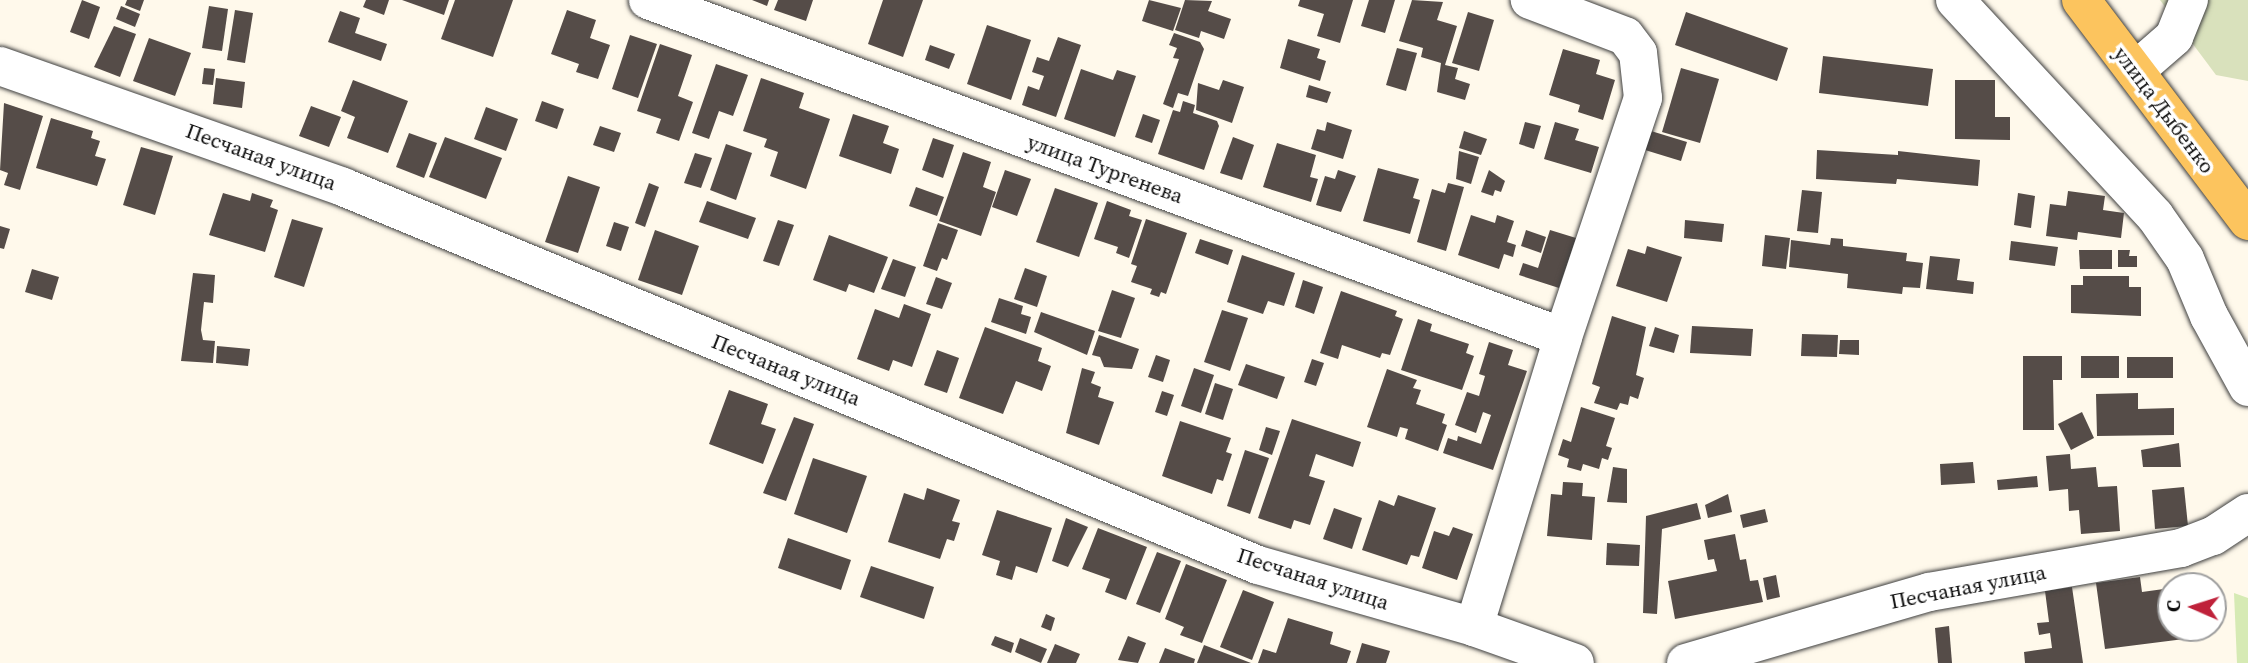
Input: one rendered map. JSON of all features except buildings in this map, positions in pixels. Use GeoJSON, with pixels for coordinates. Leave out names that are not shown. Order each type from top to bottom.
{"type":"FeatureCollection","features":[{"type":"Feature","properties":{"kind":"main road","name":"улица Дыбенко"},"geometry":{"type":"LineString","coordinates":[[2081,0],[2248,221]]}},
{"type":"Feature","properties":{"kind":"street","name":"улица Тургенева"},"geometry":{"type":"LineString","coordinates":[[648,0],[1563,337]]}},
{"type":"Feature","properties":{"kind":"street"},"geometry":{"type":"LineString","coordinates":[[1474,627],[1563,337],[1643,98],[1638,53],[1625,36],[1602,24],[1530,0]]}},
{"type":"Feature","properties":{"kind":"street"},"geometry":{"type":"LineString","coordinates":[[1955,0],[2155,216],[2185,259],[2209,316],[2248,387]]}},
{"type":"Feature","properties":{"kind":"street"},"geometry":{"type":"LineString","coordinates":[[2135,71],[2174,37],[2189,0]]}},
{"type":"Feature","properties":{"kind":"street","name":"Песчаная улица"},"geometry":{"type":"LineString","coordinates":[[0,66],[217,139],[343,187],[1258,565],[1474,627],[1575,663]]}},
{"type":"Feature","properties":{"kind":"street","name":"Песчаная улица"},"geometry":{"type":"LineString","coordinates":[[1686,663],[1929,592],[2180,548],[2213,536],[2248,513]]}},
{"type":"Feature","properties":{"kind":"green space"},"geometry":{"type":"Polygon","coordinates":[[[2160,0],[2248,0],[2248,81],[2216,75],[2160,0]]]}},
{"type":"Feature","properties":{"kind":"green space"},"geometry":{"type":"Polygon","coordinates":[[[2234,593],[2248,598],[2248,663],[2237,663],[2234,593]]]}}]}
